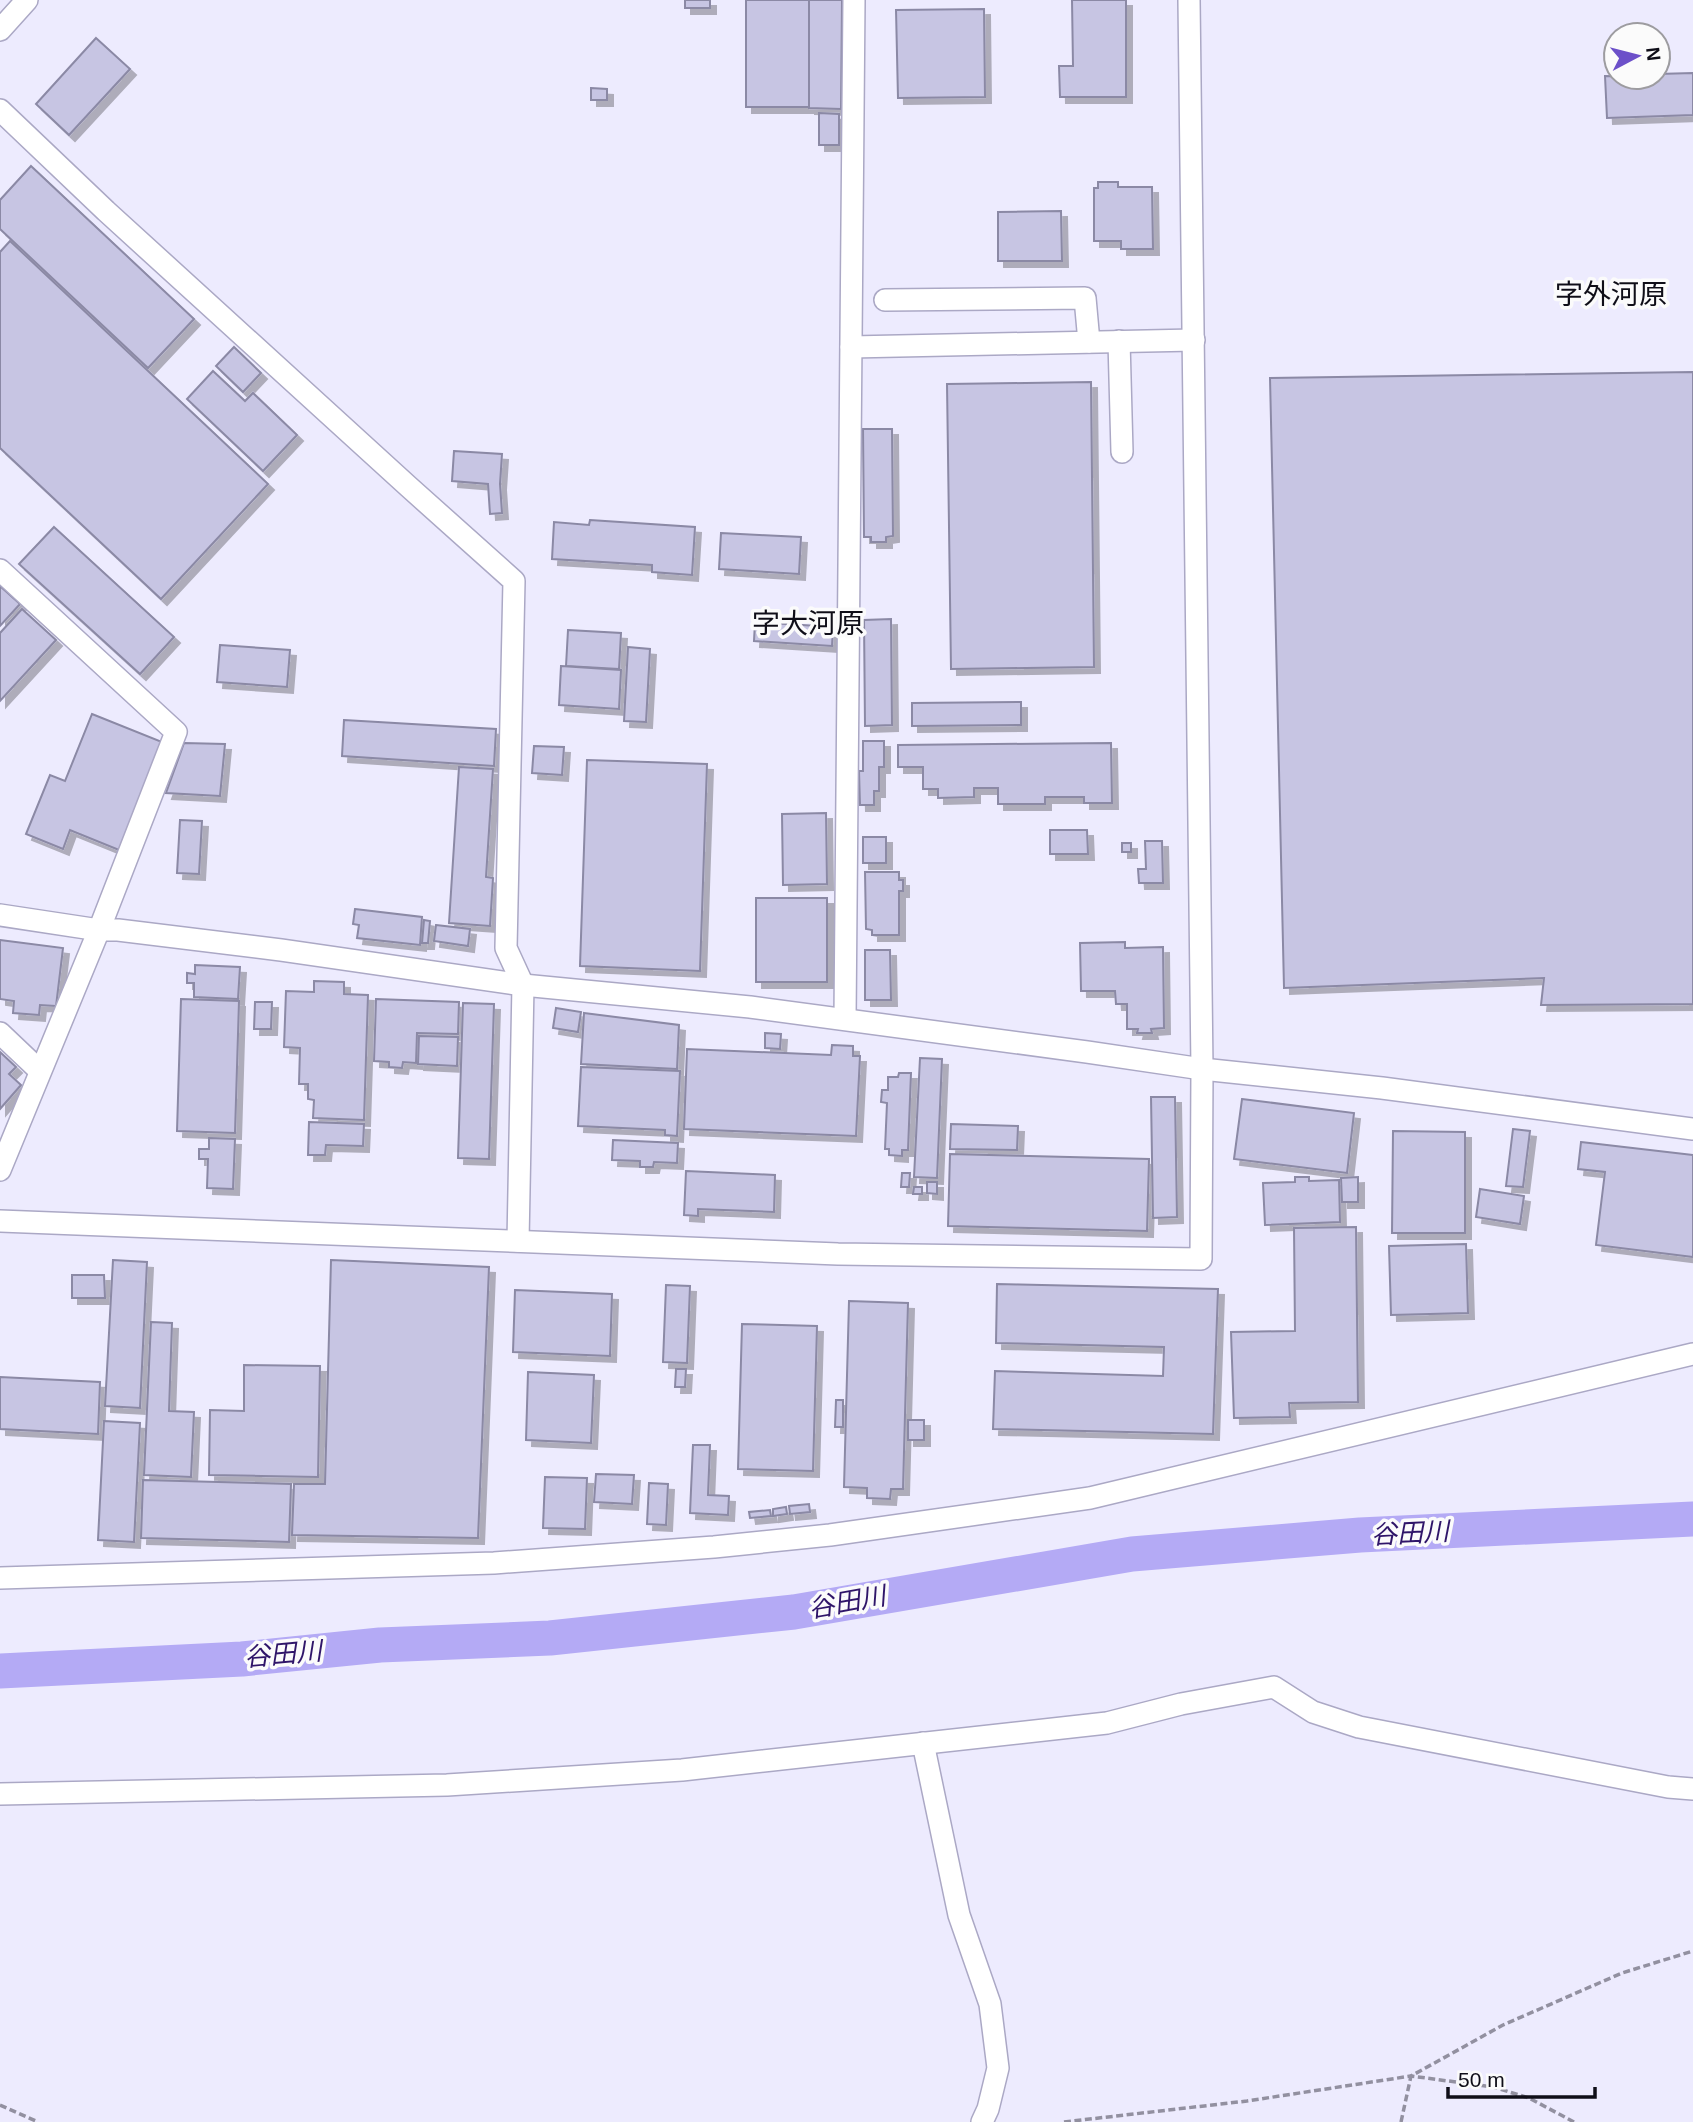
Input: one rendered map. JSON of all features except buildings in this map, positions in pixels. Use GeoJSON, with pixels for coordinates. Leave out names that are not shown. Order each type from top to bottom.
{"type":"FeatureCollection","features":[{"type":"Feature","properties":{"kind":"street"},"geometry":{"type":"LineString","coordinates":[[0,30],[27,0]]}},
{"type":"Feature","properties":{"kind":"street"},"geometry":{"type":"LineString","coordinates":[[845,1020],[854,0]]}},
{"type":"Feature","properties":{"kind":"street"},"geometry":{"type":"LineString","coordinates":[[0,1221],[838,1254],[1202,1259],[1189,0]]}},
{"type":"Feature","properties":{"kind":"street"},"geometry":{"type":"LineString","coordinates":[[0,110],[106,211],[514,580],[506,948],[523,985],[518,1241]]}},
{"type":"Feature","properties":{"kind":"street"},"geometry":{"type":"LineString","coordinates":[[885,300],[1085,298],[1088,342]]}},
{"type":"Feature","properties":{"kind":"street"},"geometry":{"type":"LineString","coordinates":[[851,346],[1194,340]]}},
{"type":"Feature","properties":{"kind":"street"},"geometry":{"type":"LineString","coordinates":[[1119,341],[1122,453]]}},
{"type":"Feature","properties":{"kind":"street"},"geometry":{"type":"LineString","coordinates":[[0,570],[176,732],[99,930],[0,1170]]}},
{"type":"Feature","properties":{"kind":"street"},"geometry":{"type":"LineString","coordinates":[[0,915],[99,930],[267,948],[523,985],[750,1007],[1202,1069],[1382,1088],[1693,1129]]}},
{"type":"Feature","properties":{"kind":"street"},"geometry":{"type":"LineString","coordinates":[[0,1032],[40,1071]]}},
{"type":"Feature","properties":{"kind":"street"},"geometry":{"type":"LineString","coordinates":[[0,1578],[494,1563],[714,1547],[830,1535],[1090,1497],[1693,1354]]}},
{"type":"Feature","properties":{"kind":"street"},"geometry":{"type":"LineString","coordinates":[[0,1794],[447,1785],[682,1770],[1107,1723],[1181,1704],[1274,1687],[1313,1712],[1359,1727],[1668,1787],[1693,1789]]}},
{"type":"Feature","properties":{"kind":"street"},"geometry":{"type":"LineString","coordinates":[[923,1743],[959,1915],[990,2004],[998,2068],[982,2122]]}},
{"type":"Feature","properties":{"kind":"path"},"geometry":{"type":"LineString","coordinates":[[1401,2122],[1411,2076],[1515,2020],[1622,1973],[1693,1951]]}},
{"type":"Feature","properties":{"kind":"path"},"geometry":{"type":"LineString","coordinates":[[1064,2122],[1247,2101],[1411,2076],[1493,2087],[1530,2098],[1574,2122]]}},
{"type":"Feature","properties":{"kind":"path"},"geometry":{"type":"LineString","coordinates":[[0,2105],[38,2122]]}},
{"type":"Feature","properties":{"kind":"waterway","name":"谷田川"},"geometry":{"type":"LineString","coordinates":[[0,1671],[242,1659],[380,1645],[550,1638],[794,1612],[1132,1554],[1360,1535],[1693,1519]]}},
{"type":"Feature","properties":{"kind":"district","name":"字外河原"},"geometry":{"type":"Point","coordinates":[1611,294]}},
{"type":"Feature","properties":{"kind":"district","name":"字大河原"},"geometry":{"type":"Point","coordinates":[808,623]}}]}
